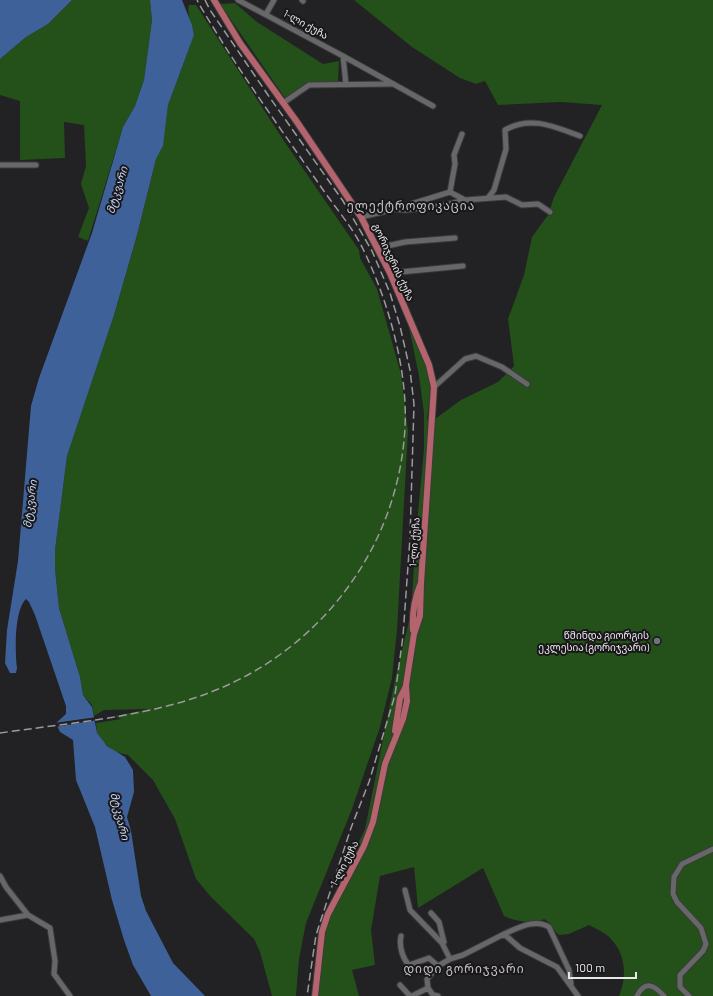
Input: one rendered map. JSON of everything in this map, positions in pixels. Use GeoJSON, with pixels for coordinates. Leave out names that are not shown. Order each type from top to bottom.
{"type":"FeatureCollection","features":[{"type":"Feature","properties":{"kind":"main road","name":"გორიჯვრის ქუჩა"},"geometry":{"type":"LineString","coordinates":[[214,0],[234,34],[283,102],[360,217],[378,248],[390,273],[429,365],[434,387],[426,502]]}},
{"type":"Feature","properties":{"kind":"main road","name":"1-ლი ქუჩა"},"geometry":{"type":"LineString","coordinates":[[315,996],[322,932],[328,914],[364,846],[373,822],[386,764],[394,738],[400,698],[406,685],[414,634],[420,616],[426,502]]}},
{"type":"Feature","properties":{"kind":"street","name":"1-ლი ქუჩა"},"geometry":{"type":"LineString","coordinates":[[238,0],[433,106]]}},
{"type":"Feature","properties":{"kind":"street"},"geometry":{"type":"LineString","coordinates":[[266,14],[274,0]]}},
{"type":"Feature","properties":{"kind":"street"},"geometry":{"type":"LineString","coordinates":[[343,56],[346,85]]}},
{"type":"Feature","properties":{"kind":"street"},"geometry":{"type":"LineString","coordinates":[[283,102],[309,85],[391,84]]}},
{"type":"Feature","properties":{"kind":"street"},"geometry":{"type":"LineString","coordinates":[[488,198],[494,190],[506,150],[505,130],[512,126],[531,122],[555,127],[580,136]]}},
{"type":"Feature","properties":{"kind":"street"},"geometry":{"type":"LineString","coordinates":[[450,192],[455,164],[454,155],[462,134]]}},
{"type":"Feature","properties":{"kind":"street"},"geometry":{"type":"LineString","coordinates":[[0,165],[36,165]]}},
{"type":"Feature","properties":{"kind":"street"},"geometry":{"type":"LineString","coordinates":[[360,217],[395,209],[450,192],[465,200]]}},
{"type":"Feature","properties":{"kind":"street"},"geometry":{"type":"LineString","coordinates":[[395,209],[404,210],[442,206],[465,200],[506,197],[522,205],[538,204],[550,212]]}},
{"type":"Feature","properties":{"kind":"street"},"geometry":{"type":"LineString","coordinates":[[378,248],[405,242],[456,238]]}},
{"type":"Feature","properties":{"kind":"street"},"geometry":{"type":"LineString","coordinates":[[390,273],[463,266]]}},
{"type":"Feature","properties":{"kind":"street"},"geometry":{"type":"LineString","coordinates":[[434,387],[464,359],[476,356],[502,367],[527,384]]}},
{"type":"Feature","properties":{"kind":"street"},"geometry":{"type":"LineString","coordinates":[[689,996],[680,987],[680,975],[703,951],[706,944],[701,928],[677,902],[673,894],[674,876],[682,864],[713,849]]}},
{"type":"Feature","properties":{"kind":"street"},"geometry":{"type":"LineString","coordinates":[[0,876],[6,887],[28,915],[50,928],[55,961],[54,974],[70,996]]}},
{"type":"Feature","properties":{"kind":"street"},"geometry":{"type":"LineString","coordinates":[[405,890],[410,910],[442,943],[449,958]]}},
{"type":"Feature","properties":{"kind":"street"},"geometry":{"type":"LineString","coordinates":[[431,913],[439,922],[449,958]]}},
{"type":"Feature","properties":{"kind":"street"},"geometry":{"type":"LineString","coordinates":[[0,920],[28,915]]}},
{"type":"Feature","properties":{"kind":"street"},"geometry":{"type":"LineString","coordinates":[[438,996],[433,995],[428,988],[427,979],[438,966],[449,958],[463,955],[504,934],[530,924],[543,924],[549,927],[569,970],[571,985]]}},
{"type":"Feature","properties":{"kind":"street"},"geometry":{"type":"LineString","coordinates":[[504,934],[520,948],[557,967],[578,996]]}},
{"type":"Feature","properties":{"kind":"street"},"geometry":{"type":"LineString","coordinates":[[401,936],[399,944],[403,951],[405,960],[409,965],[429,958],[438,966]]}},
{"type":"Feature","properties":{"kind":"street"},"geometry":{"type":"LineString","coordinates":[[400,985],[411,996],[428,988]]}},
{"type":"Feature","properties":{"kind":"street"},"geometry":{"type":"LineString","coordinates":[[637,996],[644,987],[649,985],[656,987],[664,996]]}},
{"type":"Feature","properties":{"kind":"green space"},"geometry":{"type":"Polygon","coordinates":[[[72,0],[150,0],[152,20],[144,80],[135,106],[123,127],[88,241],[78,237],[89,208],[81,184],[86,166],[84,125],[64,122],[65,158],[20,160],[20,101],[0,95],[0,59],[26,37],[48,24],[72,0]]]}},
{"type":"Feature","properties":{"kind":"green space"},"geometry":{"type":"Polygon","coordinates":[[[354,0],[713,0],[713,996],[619,996],[622,989],[624,966],[620,952],[616,945],[604,933],[589,925],[569,934],[559,935],[544,919],[535,922],[524,922],[504,916],[483,868],[418,908],[414,867],[380,876],[371,930],[375,965],[352,970],[359,996],[313,996],[313,977],[321,931],[337,888],[365,829],[396,675],[411,613],[416,534],[424,449],[424,413],[419,376],[408,322],[422,354],[429,378],[430,395],[427,419],[435,419],[461,400],[498,382],[514,366],[508,319],[524,275],[532,237],[548,215],[554,197],[602,105],[561,102],[498,105],[485,81],[476,84],[460,78],[412,47],[354,0]]]}},
{"type":"Feature","properties":{"kind":"green space"},"geometry":{"type":"Polygon","coordinates":[[[235,3],[257,22],[323,64],[339,61],[338,82],[307,82],[285,98],[220,4],[235,3]]]}},
{"type":"Feature","properties":{"kind":"green space"},"geometry":{"type":"Polygon","coordinates":[[[189,5],[196,5],[284,141],[359,250],[360,258],[377,289],[401,374],[408,431],[397,630],[392,678],[380,727],[352,809],[306,923],[299,959],[296,996],[272,996],[260,952],[254,939],[211,897],[196,879],[175,819],[153,780],[128,755],[115,752],[103,742],[97,733],[96,723],[121,719],[115,716],[149,709],[104,710],[94,716],[92,705],[83,695],[80,677],[59,608],[55,569],[55,550],[67,456],[114,315],[137,235],[156,159],[162,148],[168,105],[194,35],[188,13],[189,5]]]}},
{"type":"Feature","properties":{"kind":"water"},"geometry":{"type":"Polygon","coordinates":[[[0,0],[72,0],[48,24],[26,37],[0,59],[0,0]]]}},
{"type":"Feature","properties":{"kind":"water","name":"მტკვარი"},"geometry":{"type":"Polygon","coordinates":[[[150,0],[182,0],[192,25],[194,35],[168,105],[163,146],[156,159],[137,235],[114,315],[67,456],[55,550],[55,569],[59,608],[80,677],[83,695],[92,707],[97,733],[107,746],[125,757],[133,770],[134,792],[127,817],[131,831],[141,896],[146,911],[173,963],[205,996],[151,996],[133,965],[112,900],[95,827],[76,780],[73,740],[60,732],[56,723],[66,714],[66,706],[35,615],[26,599],[19,612],[17,622],[16,673],[10,673],[5,663],[7,630],[18,561],[31,406],[39,378],[92,233],[123,127],[135,106],[144,80],[152,20],[150,0]]]}},
{"type":"Feature","properties":{"kind":"pier"},"geometry":{"type":"Polygon","coordinates":[[[97,717],[97,720],[55,727],[54,723],[97,717]]]}},
{"type":"Feature","properties":{"kind":"railway"},"geometry":{"type":"LineString","coordinates":[[0,733],[107,718],[161,708],[187,701],[211,692],[251,673],[287,649],[320,621],[347,588],[370,552],[388,513],[399,471],[405,427],[405,405],[400,359],[381,290],[359,240],[247,80],[197,0]]}},
{"type":"Feature","properties":{"kind":"railway"},"geometry":{"type":"LineString","coordinates":[[205,0],[210,10],[268,95],[343,201],[372,251],[390,293],[400,326],[410,370],[414,404],[410,538],[403,636],[395,695],[369,782],[351,828],[316,935],[307,996]]}},
{"type":"Feature","properties":{"kind":"place","name":"წმინდა გიორგის ეკლესია (გორიჯვარი)"},"geometry":{"type":"Point","coordinates":[657,641]}},
{"type":"Feature","properties":{"kind":"district","name":"ელექტროფიკაცია"},"geometry":{"type":"Point","coordinates":[411,206]}},
{"type":"Feature","properties":{"kind":"district","name":"დიდი გორიჯვარი"},"geometry":{"type":"Point","coordinates":[464,969]}}]}
